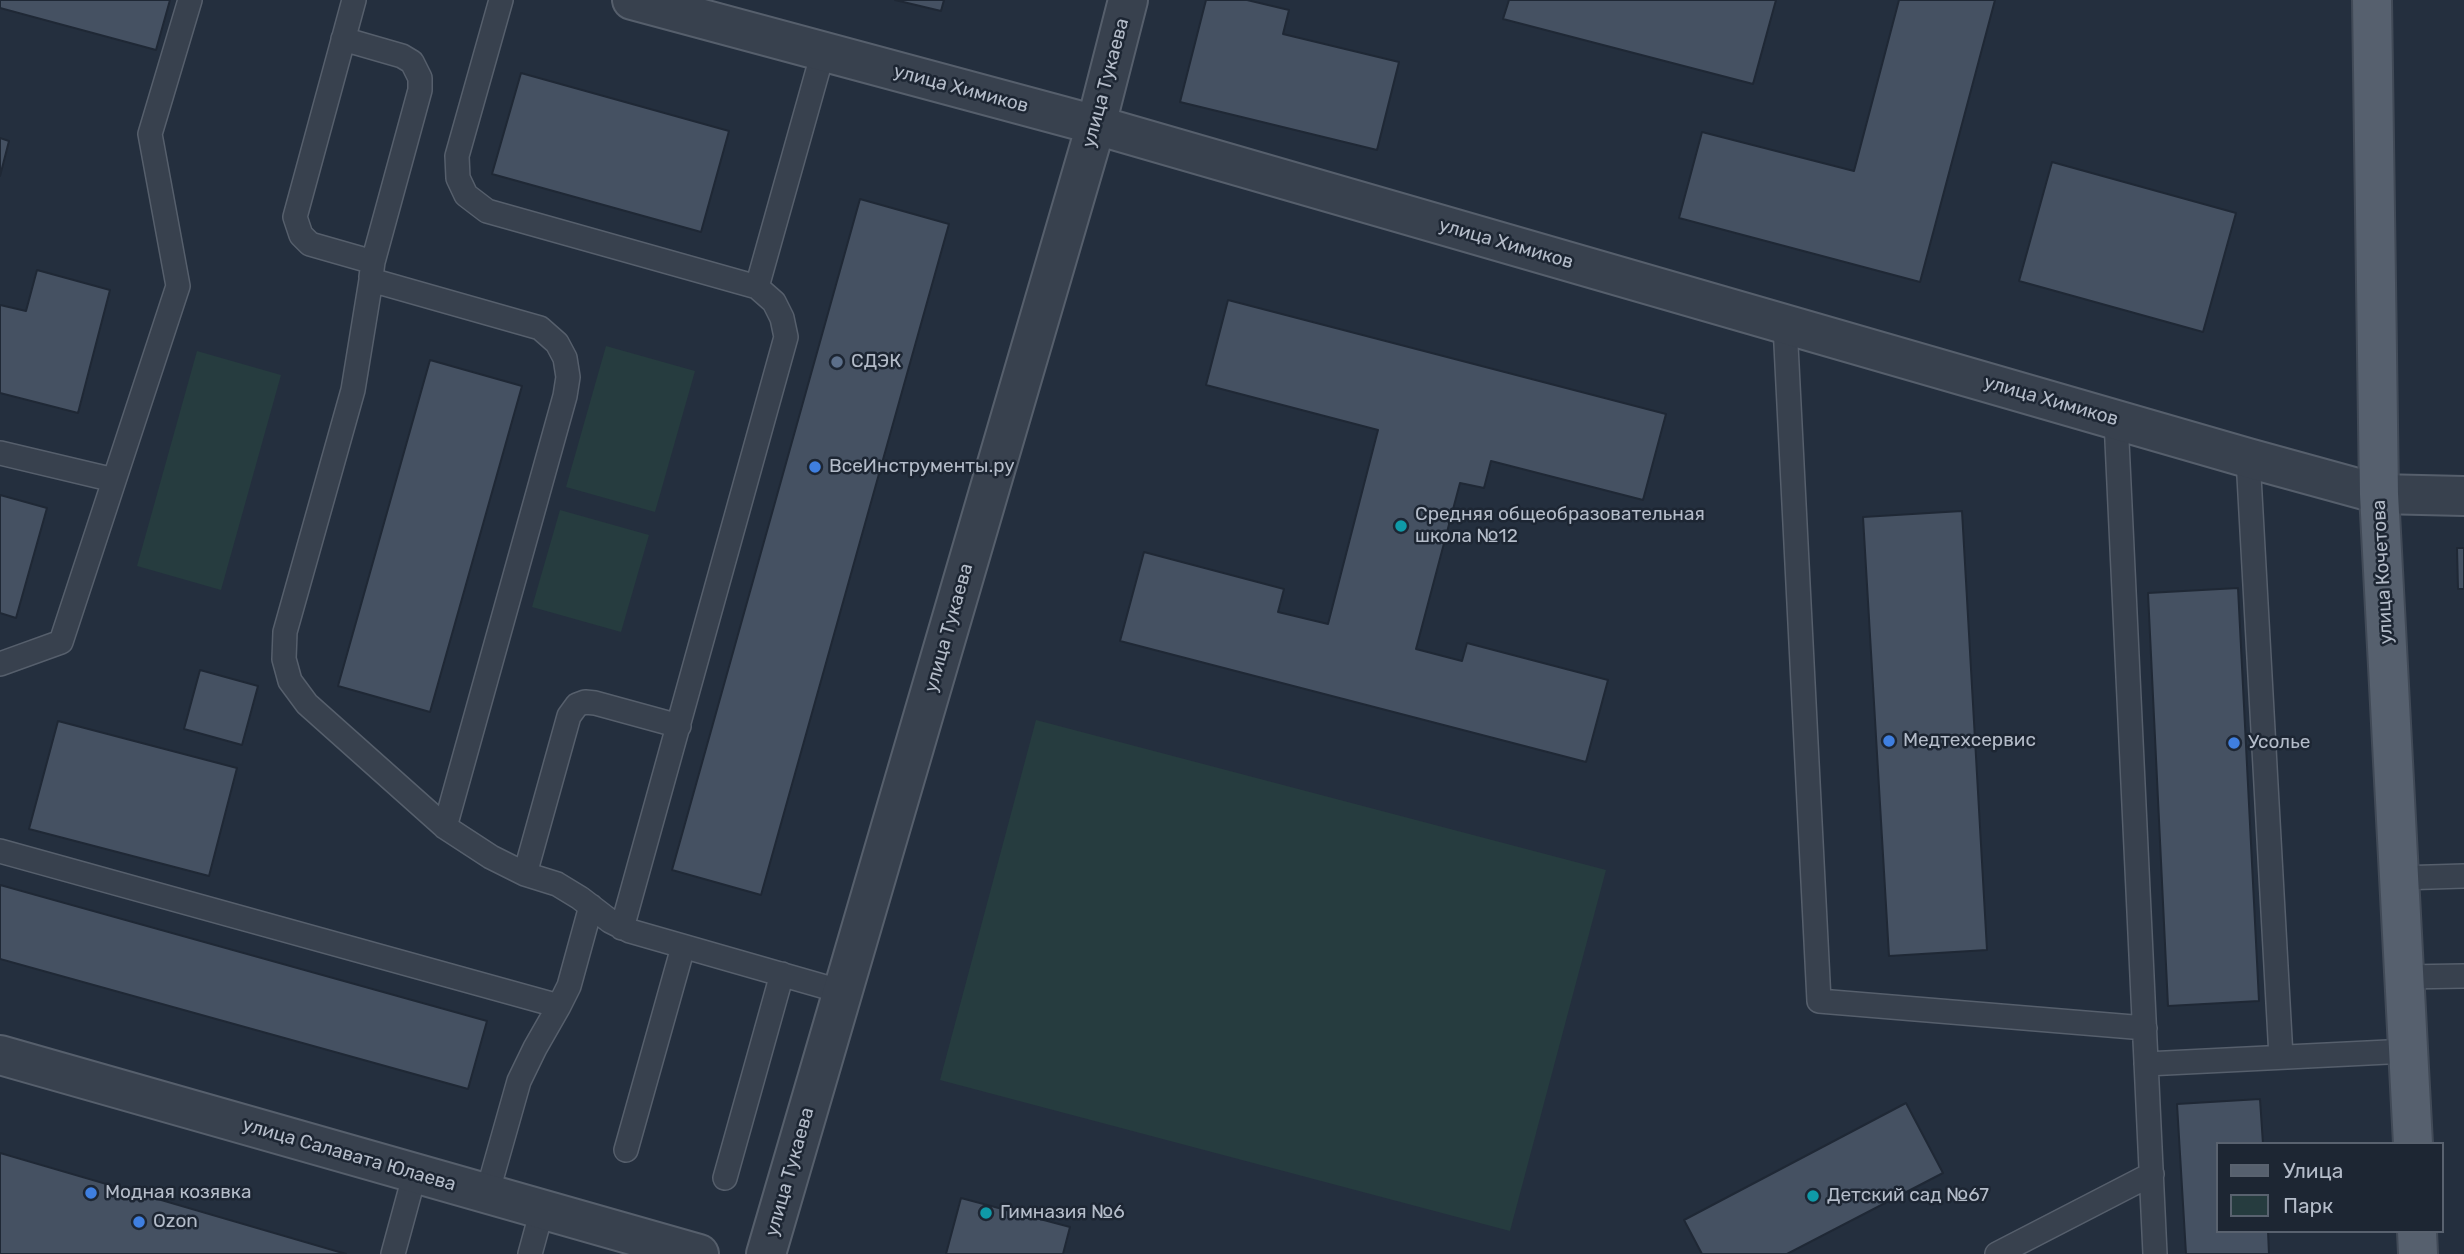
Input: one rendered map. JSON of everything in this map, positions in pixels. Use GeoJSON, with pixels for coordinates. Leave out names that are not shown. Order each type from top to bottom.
{"type":"FeatureCollection","features":[{"type":"Feature","properties":{"kind":"main road","name":"улица Кочетова"},"geometry":{"type":"LineString","coordinates":[[2372,0],[2379,494],[2413,1142]]}},
{"type":"Feature","properties":{"kind":"main road"},"geometry":{"type":"LineString","coordinates":[[2417,1233],[2418,1254]]}},
{"type":"Feature","properties":{"kind":"street","name":"улица Химиков"},"geometry":{"type":"LineString","coordinates":[[632,0],[1096,125],[2379,494],[2464,496]]}},
{"type":"Feature","properties":{"kind":"street","name":"улица Тукаева"},"geometry":{"type":"LineString","coordinates":[[766,1254],[1096,125],[1128,0]]}},
{"type":"Feature","properties":{"kind":"street","name":"улица Салавата Юлаева"},"geometry":{"type":"LineString","coordinates":[[0,1055],[699,1254]]}},
{"type":"Feature","properties":{"kind":"lane"},"geometry":{"type":"LineString","coordinates":[[0,664],[61,642],[178,286],[150,134],[190,0]]}},
{"type":"Feature","properties":{"kind":"lane"},"geometry":{"type":"LineString","coordinates":[[354,0],[295,217],[301,235],[310,244],[372,271],[541,328],[557,343],[565,358],[568,377],[565,396],[445,827]]}},
{"type":"Feature","properties":{"kind":"lane"},"geometry":{"type":"LineString","coordinates":[[500,0],[457,156],[457,178],[466,195],[487,211],[757,287],[774,302],[782,318],[786,337],[622,928]]}},
{"type":"Feature","properties":{"kind":"lane"},"geometry":{"type":"LineString","coordinates":[[343,39],[402,56],[412,62],[421,78],[372,271],[353,390],[285,632],[284,659],[290,681],[307,704],[445,827],[472,846],[525,874],[557,884],[622,928],[843,992]]}},
{"type":"Feature","properties":{"kind":"lane"},"geometry":{"type":"LineString","coordinates":[[757,287],[823,52]]}},
{"type":"Feature","properties":{"kind":"lane"},"geometry":{"type":"LineString","coordinates":[[1785,324],[1819,1001],[2145,1028]]}},
{"type":"Feature","properties":{"kind":"lane"},"geometry":{"type":"LineString","coordinates":[[2116,420],[2155,1254]]}},
{"type":"Feature","properties":{"kind":"lane"},"geometry":{"type":"LineString","coordinates":[[0,453],[114,480]]}},
{"type":"Feature","properties":{"kind":"lane"},"geometry":{"type":"LineString","coordinates":[[2248,458],[2281,1057]]}},
{"type":"Feature","properties":{"kind":"lane"},"geometry":{"type":"LineString","coordinates":[[525,874],[569,716],[577,705],[595,703],[679,726]]}},
{"type":"Feature","properties":{"kind":"lane"},"geometry":{"type":"LineString","coordinates":[[0,851],[559,1006]]}},
{"type":"Feature","properties":{"kind":"lane"},"geometry":{"type":"LineString","coordinates":[[2399,878],[2464,876]]}},
{"type":"Feature","properties":{"kind":"lane"},"geometry":{"type":"LineString","coordinates":[[487,1194],[519,1081],[569,986],[591,906]]}},
{"type":"Feature","properties":{"kind":"lane"},"geometry":{"type":"LineString","coordinates":[[626,1150],[683,947]]}},
{"type":"Feature","properties":{"kind":"lane"},"geometry":{"type":"LineString","coordinates":[[725,1178],[782,974]]}},
{"type":"Feature","properties":{"kind":"lane"},"geometry":{"type":"LineString","coordinates":[[2404,977],[2464,976]]}},
{"type":"Feature","properties":{"kind":"lane"},"geometry":{"type":"LineString","coordinates":[[2146,1064],[2408,1051]]}},
{"type":"Feature","properties":{"kind":"lane"},"geometry":{"type":"LineString","coordinates":[[393,1254],[415,1173]]}},
{"type":"Feature","properties":{"kind":"lane"},"geometry":{"type":"LineString","coordinates":[[1997,1254],[2151,1174]]}},
{"type":"Feature","properties":{"kind":"lane"},"geometry":{"type":"LineString","coordinates":[[530,1254],[542,1210]]}},
{"type":"Feature","properties":{"kind":"green space"},"geometry":{"type":"Polygon","coordinates":[[[606,346],[695,371],[655,512],[566,487],[606,346]]]}},
{"type":"Feature","properties":{"kind":"green space"},"geometry":{"type":"Polygon","coordinates":[[[197,351],[281,375],[221,590],[137,566],[197,351]]]}},
{"type":"Feature","properties":{"kind":"green space"},"geometry":{"type":"Polygon","coordinates":[[[560,510],[649,535],[621,632],[532,607],[560,510]]]}},
{"type":"Feature","properties":{"kind":"green space"},"geometry":{"type":"Polygon","coordinates":[[[1036,720],[1606,870],[1510,1231],[940,1080],[1036,720]]]}},
{"type":"Feature","properties":{"kind":"building"},"geometry":{"type":"Polygon","coordinates":[[[0,0],[170,0],[156,50],[0,8],[0,0]]]}},
{"type":"Feature","properties":{"kind":"building"},"geometry":{"type":"Polygon","coordinates":[[[895,0],[944,0],[941,11],[895,0]]]}},
{"type":"Feature","properties":{"kind":"building"},"geometry":{"type":"Polygon","coordinates":[[[1206,0],[1247,0],[1289,10],[1283,34],[1399,62],[1377,150],[1180,102],[1206,0]]]}},
{"type":"Feature","properties":{"kind":"building"},"geometry":{"type":"Polygon","coordinates":[[[1509,0],[1776,0],[1753,84],[1503,19],[1509,0]]]}},
{"type":"Feature","properties":{"kind":"building"},"geometry":{"type":"Polygon","coordinates":[[[1899,0],[1995,0],[1920,282],[1679,218],[1702,132],[1854,171],[1899,0]]]}},
{"type":"Feature","properties":{"kind":"building"},"geometry":{"type":"Polygon","coordinates":[[[521,73],[729,131],[701,232],[492,174],[521,73]]]}},
{"type":"Feature","properties":{"kind":"building"},"geometry":{"type":"Polygon","coordinates":[[[0,138],[9,141],[0,176],[0,138]]]}},
{"type":"Feature","properties":{"kind":"building"},"geometry":{"type":"Polygon","coordinates":[[[2052,162],[2236,213],[2203,332],[2019,281],[2052,162]]]}},
{"type":"Feature","properties":{"kind":"building"},"geometry":{"type":"Polygon","coordinates":[[[860,199],[949,224],[761,895],[672,870],[860,199]]]}},
{"type":"Feature","properties":{"kind":"building"},"geometry":{"type":"Polygon","coordinates":[[[37,270],[110,290],[78,413],[0,393],[0,305],[26,311],[37,270]]]}},
{"type":"Feature","properties":{"kind":"building","name":"Средняя общеобразовательная школа №12"},"geometry":{"type":"Polygon","coordinates":[[[1228,300],[1666,414],[1643,500],[1491,461],[1484,488],[1460,483],[1416,649],[1462,661],[1467,643],[1608,680],[1586,762],[1120,641],[1144,552],[1284,589],[1278,612],[1328,624],[1378,430],[1206,385],[1228,300]]]}},
{"type":"Feature","properties":{"kind":"building"},"geometry":{"type":"Polygon","coordinates":[[[430,360],[522,386],[430,712],[338,686],[430,360]]]}},
{"type":"Feature","properties":{"kind":"building"},"geometry":{"type":"Polygon","coordinates":[[[0,495],[47,508],[16,618],[0,613],[0,495]]]}},
{"type":"Feature","properties":{"kind":"building"},"geometry":{"type":"Polygon","coordinates":[[[1962,511],[1987,950],[1889,956],[1863,517],[1962,511]]]}},
{"type":"Feature","properties":{"kind":"building"},"geometry":{"type":"Polygon","coordinates":[[[2457,548],[2464,548],[2464,589],[2458,589],[2457,548]]]}},
{"type":"Feature","properties":{"kind":"building"},"geometry":{"type":"Polygon","coordinates":[[[2238,588],[2259,1001],[2168,1006],[2148,593],[2238,588]]]}},
{"type":"Feature","properties":{"kind":"building"},"geometry":{"type":"Polygon","coordinates":[[[200,670],[258,686],[242,745],[184,729],[200,670]]]}},
{"type":"Feature","properties":{"kind":"building"},"geometry":{"type":"Polygon","coordinates":[[[58,721],[237,768],[209,876],[29,829],[58,721]]]}},
{"type":"Feature","properties":{"kind":"building"},"geometry":{"type":"Polygon","coordinates":[[[0,885],[487,1021],[468,1089],[0,959],[0,885]]]}},
{"type":"Feature","properties":{"kind":"building"},"geometry":{"type":"Polygon","coordinates":[[[2260,1099],[2263,1142],[2216,1142],[2216,1233],[2268,1233],[2269,1254],[2186,1254],[2177,1104],[2260,1099]]]}},
{"type":"Feature","properties":{"kind":"building","name":"Детский сад №67"},"geometry":{"type":"Polygon","coordinates":[[[1906,1103],[1943,1173],[1787,1254],[1702,1254],[1684,1220],[1906,1103]]]}},
{"type":"Feature","properties":{"kind":"building"},"geometry":{"type":"Polygon","coordinates":[[[0,1153],[346,1254],[0,1254],[0,1153]]]}},
{"type":"Feature","properties":{"kind":"building","name":"Гимназия №6"},"geometry":{"type":"Polygon","coordinates":[[[961,1198],[1070,1227],[1063,1254],[946,1254],[961,1198]]]}},
{"type":"Feature","properties":{"kind":"place","name":"СДЭК"},"geometry":{"type":"Point","coordinates":[837,362]}},
{"type":"Feature","properties":{"kind":"place","name":"ВсеИнструменты.ру"},"geometry":{"type":"Point","coordinates":[815,467]}},
{"type":"Feature","properties":{"kind":"place","name":"Средняя общеобразовательная школа №12"},"geometry":{"type":"Point","coordinates":[1401,526]}},
{"type":"Feature","properties":{"kind":"place","name":"Медтехсервис"},"geometry":{"type":"Point","coordinates":[1889,741]}},
{"type":"Feature","properties":{"kind":"place","name":"Усолье"},"geometry":{"type":"Point","coordinates":[2234,743]}},
{"type":"Feature","properties":{"kind":"place","name":"Модная козявка"},"geometry":{"type":"Point","coordinates":[91,1193]}},
{"type":"Feature","properties":{"kind":"place","name":"Детский сад №67"},"geometry":{"type":"Point","coordinates":[1813,1196]}},
{"type":"Feature","properties":{"kind":"place","name":"Гимназия №6"},"geometry":{"type":"Point","coordinates":[986,1213]}},
{"type":"Feature","properties":{"kind":"place","name":"Ozon"},"geometry":{"type":"Point","coordinates":[139,1222]}}]}
